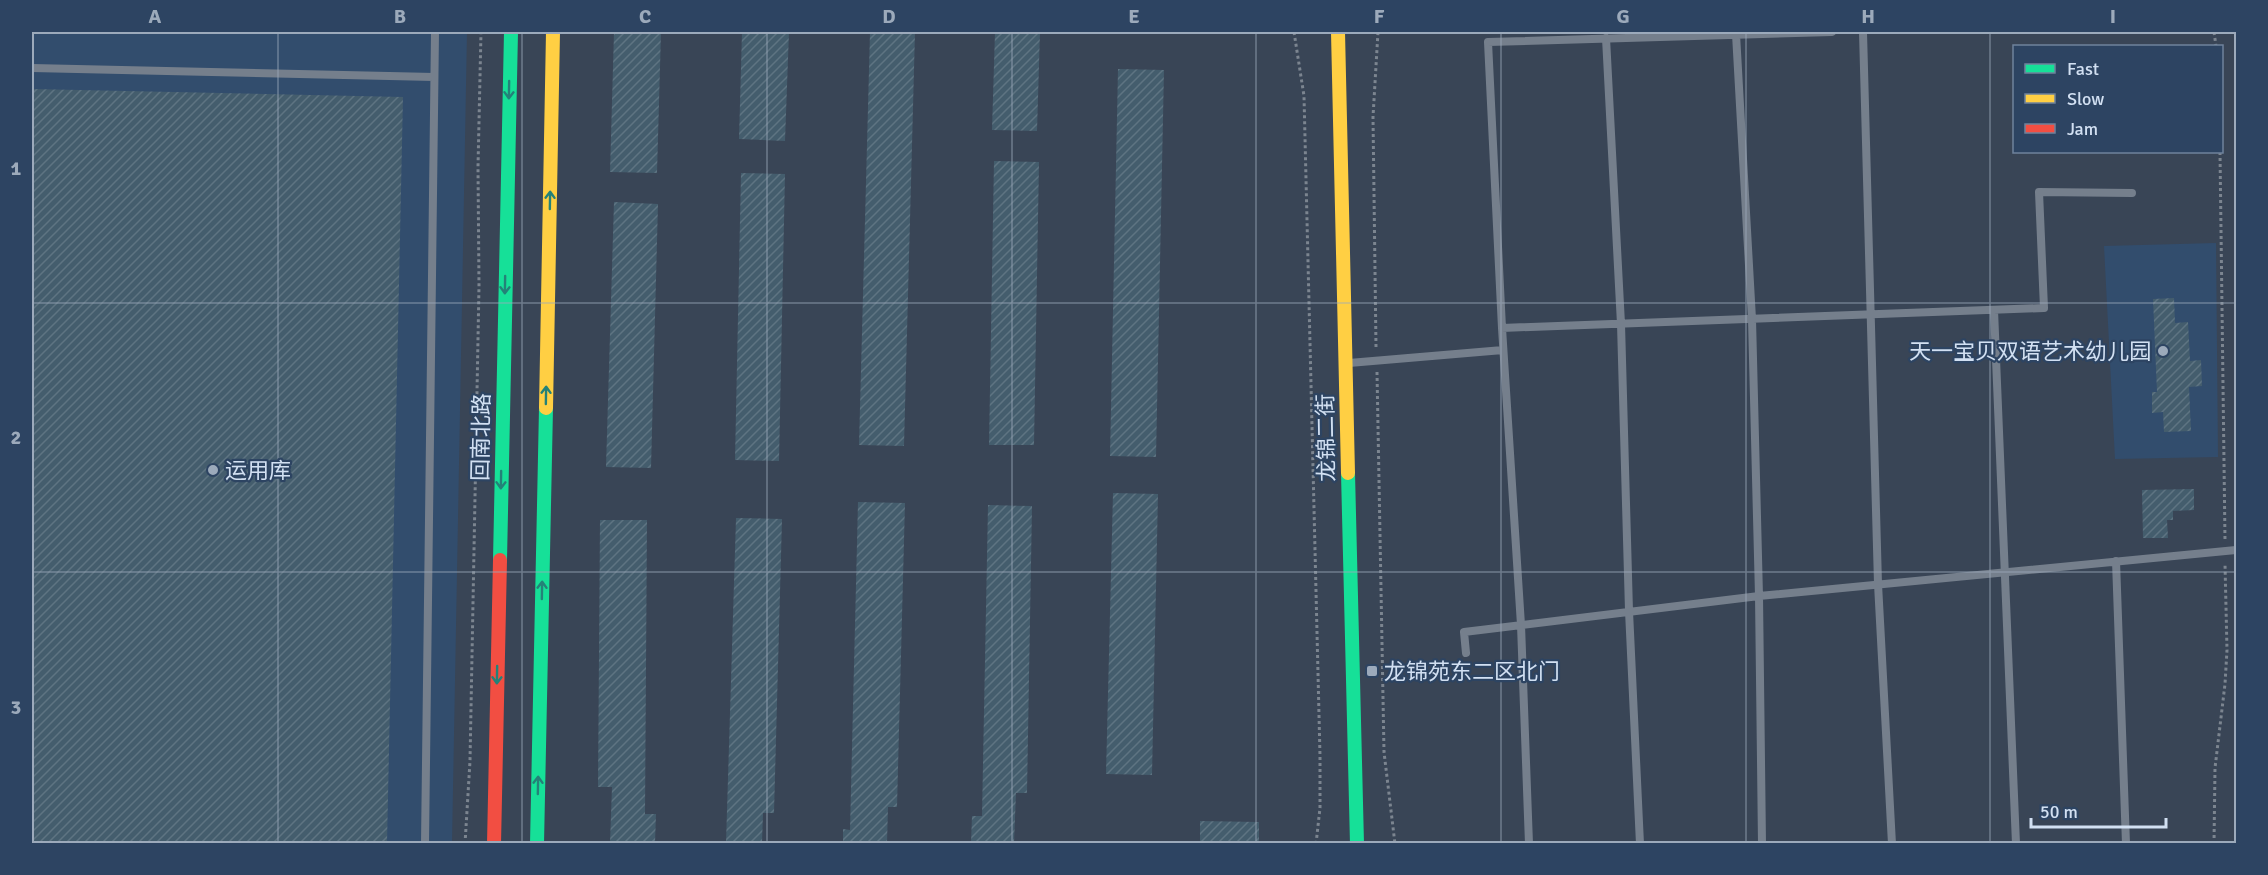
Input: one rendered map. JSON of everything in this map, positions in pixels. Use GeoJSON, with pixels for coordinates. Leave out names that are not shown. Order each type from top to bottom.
{"type":"FeatureCollection","features":[{"type":"Feature","properties":{"kind":"main road","name":"回南北路"},"geometry":{"type":"LineString","coordinates":[[494,843],[511,32]]}},
{"type":"Feature","properties":{"kind":"main road"},"geometry":{"type":"LineString","coordinates":[[537,843],[553,32]]}},
{"type":"Feature","properties":{"kind":"main road","name":"龙锦二街"},"geometry":{"type":"LineString","coordinates":[[1338,32],[1357,843]]}},
{"type":"Feature","properties":{"kind":"lane"},"geometry":{"type":"LineString","coordinates":[[425,843],[435,32]]}},
{"type":"Feature","properties":{"kind":"lane"},"geometry":{"type":"LineString","coordinates":[[1529,843],[1521,625],[1503,350],[1488,42],[1832,32]]}},
{"type":"Feature","properties":{"kind":"lane"},"geometry":{"type":"LineString","coordinates":[[1863,32],[1878,584],[1892,843]]}},
{"type":"Feature","properties":{"kind":"lane"},"geometry":{"type":"LineString","coordinates":[[1736,34],[1752,319],[1762,843]]}},
{"type":"Feature","properties":{"kind":"lane"},"geometry":{"type":"LineString","coordinates":[[1606,39],[1621,324],[1629,611],[1640,843]]}},
{"type":"Feature","properties":{"kind":"lane"},"geometry":{"type":"LineString","coordinates":[[32,68],[434,77]]}},
{"type":"Feature","properties":{"kind":"lane"},"geometry":{"type":"LineString","coordinates":[[1502,328],[2044,308],[2039,192],[2132,193]]}},
{"type":"Feature","properties":{"kind":"lane"},"geometry":{"type":"LineString","coordinates":[[1994,310],[2016,843]]}},
{"type":"Feature","properties":{"kind":"lane"},"geometry":{"type":"LineString","coordinates":[[1346,363],[1503,350]]}},
{"type":"Feature","properties":{"kind":"lane"},"geometry":{"type":"LineString","coordinates":[[1466,653],[1464,632],[1759,596],[2236,550]]}},
{"type":"Feature","properties":{"kind":"lane"},"geometry":{"type":"LineString","coordinates":[[2116,561],[2126,843]]}},
{"type":"Feature","properties":{"kind":"path"},"geometry":{"type":"LineString","coordinates":[[465,843],[470,750],[479,298],[478,167],[481,32]]}},
{"type":"Feature","properties":{"kind":"path"},"geometry":{"type":"LineString","coordinates":[[1294,32],[1304,96],[1320,756],[1320,808],[1316,843]]}},
{"type":"Feature","properties":{"kind":"path"},"geometry":{"type":"LineString","coordinates":[[1378,32],[1373,117],[1384,752],[1395,843]]}},
{"type":"Feature","properties":{"kind":"path"},"geometry":{"type":"LineString","coordinates":[[2214,843],[2215,768],[2227,650],[2220,153]]}},
{"type":"Feature","properties":{"kind":"shaded area","name":"运用库"},"geometry":{"type":"Polygon","coordinates":[[[32,32],[467,32],[452,843],[32,843],[32,32]]]}},
{"type":"Feature","properties":{"kind":"shaded area","name":"天一宝贝双语艺术幼儿园"},"geometry":{"type":"Polygon","coordinates":[[[2216,243],[2218,457],[2115,459],[2104,246],[2216,243]]]}},
{"type":"Feature","properties":{"kind":"building"},"geometry":{"type":"Polygon","coordinates":[[[614,32],[661,32],[657,173],[610,172],[614,32]]]}},
{"type":"Feature","properties":{"kind":"building"},"geometry":{"type":"Polygon","coordinates":[[[742,32],[789,32],[785,141],[739,139],[742,32]]]}},
{"type":"Feature","properties":{"kind":"building"},"geometry":{"type":"Polygon","coordinates":[[[870,32],[915,32],[904,446],[859,445],[870,32]]]}},
{"type":"Feature","properties":{"kind":"building"},"geometry":{"type":"Polygon","coordinates":[[[995,32],[1040,32],[1037,131],[992,130],[995,32]]]}},
{"type":"Feature","properties":{"kind":"building"},"geometry":{"type":"Polygon","coordinates":[[[1118,69],[1164,70],[1156,457],[1110,456],[1118,69]]]}},
{"type":"Feature","properties":{"kind":"building","name":"运用库"},"geometry":{"type":"Polygon","coordinates":[[[32,89],[403,97],[387,843],[32,843],[32,89]]]}},
{"type":"Feature","properties":{"kind":"building"},"geometry":{"type":"Polygon","coordinates":[[[994,161],[1039,162],[1034,445],[989,445],[994,161]]]}},
{"type":"Feature","properties":{"kind":"building"},"geometry":{"type":"Polygon","coordinates":[[[741,173],[785,174],[779,461],[735,460],[741,173]]]}},
{"type":"Feature","properties":{"kind":"building"},"geometry":{"type":"Polygon","coordinates":[[[614,202],[658,204],[651,468],[606,467],[614,202]]]}},
{"type":"Feature","properties":{"kind":"building"},"geometry":{"type":"Polygon","coordinates":[[[2174,298],[2175,323],[2188,322],[2190,361],[2201,360],[2202,386],[2189,387],[2191,431],[2164,432],[2163,412],[2152,413],[2152,392],[2157,392],[2153,299],[2174,298]]]}},
{"type":"Feature","properties":{"kind":"building"},"geometry":{"type":"Polygon","coordinates":[[[2194,489],[2194,510],[2173,511],[2173,520],[2167,520],[2168,538],[2143,538],[2142,490],[2194,489]]]}},
{"type":"Feature","properties":{"kind":"building"},"geometry":{"type":"Polygon","coordinates":[[[1113,493],[1158,494],[1152,775],[1106,774],[1113,493]]]}},
{"type":"Feature","properties":{"kind":"building"},"geometry":{"type":"Polygon","coordinates":[[[858,502],[905,503],[897,807],[888,807],[887,843],[843,843],[843,829],[850,830],[858,502]]]}},
{"type":"Feature","properties":{"kind":"building"},"geometry":{"type":"Polygon","coordinates":[[[988,505],[1032,506],[1027,793],[1016,793],[1014,843],[971,843],[972,816],[982,816],[988,505]]]}},
{"type":"Feature","properties":{"kind":"building"},"geometry":{"type":"Polygon","coordinates":[[[736,518],[782,519],[774,813],[763,813],[762,843],[726,843],[736,518]]]}},
{"type":"Feature","properties":{"kind":"building"},"geometry":{"type":"Polygon","coordinates":[[[600,520],[647,520],[645,814],[656,814],[655,843],[610,843],[612,787],[598,787],[600,520]]]}},
{"type":"Feature","properties":{"kind":"building"},"geometry":{"type":"Polygon","coordinates":[[[1200,821],[1259,822],[1259,843],[1200,843],[1200,821]]]}},
{"type":"Feature","properties":{"kind":"traffic: fast"},"geometry":{"type":"LineString","coordinates":[[500,560],[511,32]]}},
{"type":"Feature","properties":{"kind":"traffic: fast"},"geometry":{"type":"LineString","coordinates":[[537,844],[546,408]]}},
{"type":"Feature","properties":{"kind":"traffic: fast"},"geometry":{"type":"LineString","coordinates":[[1348,473],[1357,844]]}},
{"type":"Feature","properties":{"kind":"traffic: slow"},"geometry":{"type":"LineString","coordinates":[[546,408],[553,32]]}},
{"type":"Feature","properties":{"kind":"traffic: slow"},"geometry":{"type":"LineString","coordinates":[[1338,32],[1348,473]]}},
{"type":"Feature","properties":{"kind":"traffic: jam"},"geometry":{"type":"LineString","coordinates":[[494,844],[500,560]]}},
{"type":"Feature","properties":{"kind":"place","name":"天一宝贝双语艺术幼儿园"},"geometry":{"type":"Point","coordinates":[2163,351]}},
{"type":"Feature","properties":{"kind":"place","name":"运用库"},"geometry":{"type":"Point","coordinates":[213,470]}},
{"type":"Feature","properties":{"kind":"place","name":"龙锦苑东二区北门"},"geometry":{"type":"Point","coordinates":[1372,671]}}]}
